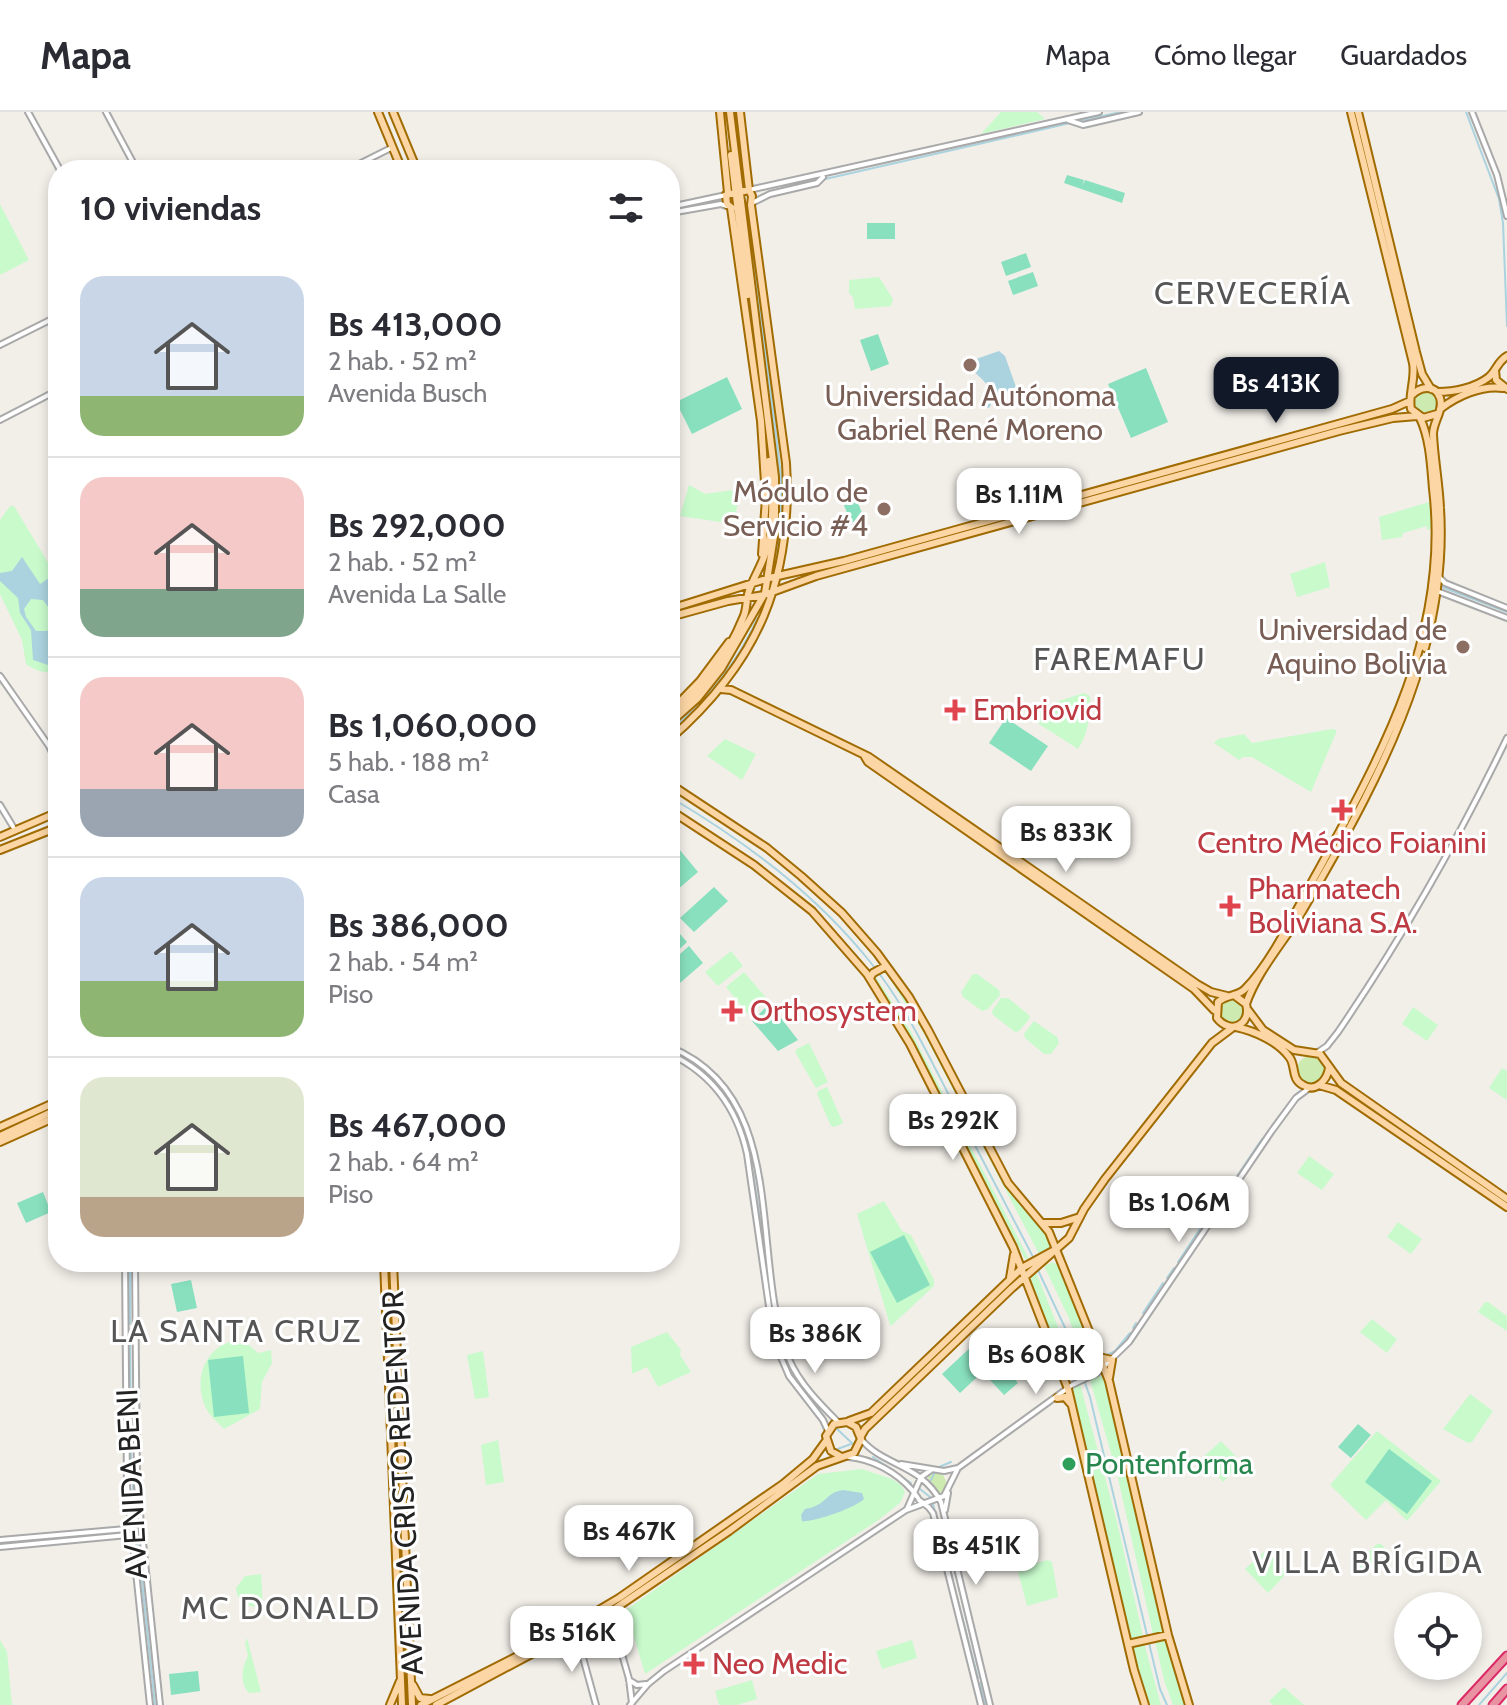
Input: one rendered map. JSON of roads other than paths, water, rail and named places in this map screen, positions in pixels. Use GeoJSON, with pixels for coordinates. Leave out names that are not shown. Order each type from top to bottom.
{"type":"FeatureCollection","features":[{"type":"Feature","properties":{"kind":"highway"},"geometry":{"type":"LineString","coordinates":[[1462,1705],[1507,1656]]}},
{"type":"Feature","properties":{"kind":"highway"},"geometry":{"type":"LineString","coordinates":[[1493,1705],[1507,1689]]}},
{"type":"Feature","properties":{"kind":"main road"},"geometry":{"type":"LineString","coordinates":[[378,112],[398,160]]}},
{"type":"Feature","properties":{"kind":"main road"},"geometry":{"type":"LineString","coordinates":[[393,112],[413,160]]}},
{"type":"Feature","properties":{"kind":"main road"},"geometry":{"type":"LineString","coordinates":[[680,708],[711,675],[731,646],[763,561],[770,531],[772,495],[763,399],[732,193],[725,112]]}},
{"type":"Feature","properties":{"kind":"main road"},"geometry":{"type":"LineString","coordinates":[[680,729],[724,686],[750,645],[773,592],[775,477],[729,184],[725,112]]}},
{"type":"Feature","properties":{"kind":"main road"},"geometry":{"type":"LineString","coordinates":[[680,709],[711,683],[732,653],[781,561],[787,522],[786,463],[740,112]]}},
{"type":"Feature","properties":{"kind":"main road"},"geometry":{"type":"LineString","coordinates":[[1351,112],[1384,219],[1422,374],[1440,398],[1433,432],[1441,511],[1434,586],[1437,591]]}},
{"type":"Feature","properties":{"kind":"main road"},"geometry":{"type":"LineString","coordinates":[[1212,1043],[1218,1002],[1245,988],[1263,963],[1339,842],[1393,738],[1428,636],[1437,591],[1436,528],[1426,433],[1411,409],[1415,372],[1385,249],[1358,112]]}},
{"type":"Feature","properties":{"kind":"main road"},"geometry":{"type":"LineString","coordinates":[[732,193],[749,190]]}},
{"type":"Feature","properties":{"kind":"main road"},"geometry":{"type":"LineString","coordinates":[[735,207],[752,204]]}},
{"type":"Feature","properties":{"kind":"main road"},"geometry":{"type":"LineString","coordinates":[[735,207],[761,421],[766,498],[763,561]]}},
{"type":"Feature","properties":{"kind":"main road"},"geometry":{"type":"LineString","coordinates":[[1385,249],[1389,260],[1394,262]]}},
{"type":"Feature","properties":{"kind":"main road"},"geometry":{"type":"LineString","coordinates":[[1391,275],[1396,277],[1400,287]]}},
{"type":"Feature","properties":{"kind":"main road"},"geometry":{"type":"LineString","coordinates":[[738,589],[1155,483],[1348,425],[1398,407],[1420,389],[1468,388],[1486,379],[1507,356]]}},
{"type":"Feature","properties":{"kind":"main road"},"geometry":{"type":"LineString","coordinates":[[1495,370],[1496,380],[1505,388]]}},
{"type":"Feature","properties":{"kind":"main road"},"geometry":{"type":"LineString","coordinates":[[1348,425],[1400,416],[1428,418],[1453,400],[1481,389],[1505,388]]}},
{"type":"Feature","properties":{"kind":"main road"},"geometry":{"type":"LineString","coordinates":[[761,421],[763,399]]}},
{"type":"Feature","properties":{"kind":"main road"},"geometry":{"type":"LineString","coordinates":[[680,607],[764,595],[1153,474],[1338,428]]}},
{"type":"Feature","properties":{"kind":"main road"},"geometry":{"type":"LineString","coordinates":[[1431,466],[1441,511]]}},
{"type":"Feature","properties":{"kind":"main road"},"geometry":{"type":"LineString","coordinates":[[1153,474],[1155,483]]}},
{"type":"Feature","properties":{"kind":"main road"},"geometry":{"type":"LineString","coordinates":[[781,561],[788,569],[800,572]]}},
{"type":"Feature","properties":{"kind":"main road"},"geometry":{"type":"LineString","coordinates":[[825,574],[843,567],[844,561]]}},
{"type":"Feature","properties":{"kind":"main road"},"geometry":{"type":"LineString","coordinates":[[1393,738],[1397,715],[1422,645],[1437,571]]}},
{"type":"Feature","properties":{"kind":"main road"},"geometry":{"type":"LineString","coordinates":[[680,613],[738,589],[759,572]]}},
{"type":"Feature","properties":{"kind":"main road"},"geometry":{"type":"LineString","coordinates":[[1428,636],[1433,602],[1430,598]]}},
{"type":"Feature","properties":{"kind":"main road"},"geometry":{"type":"LineString","coordinates":[[680,706],[741,622]]}},
{"type":"Feature","properties":{"kind":"main road"},"geometry":{"type":"LineString","coordinates":[[697,692],[700,681],[711,675]]}},
{"type":"Feature","properties":{"kind":"main road"},"geometry":{"type":"LineString","coordinates":[[724,686],[869,757],[895,774],[1197,984],[1211,992],[1231,996],[1247,1007],[1263,1030],[1294,1050],[1316,1053],[1350,1090],[1507,1199]]}},
{"type":"Feature","properties":{"kind":"main road"},"geometry":{"type":"LineString","coordinates":[[559,1638],[610,1612],[783,1484],[813,1459],[826,1441],[828,1431],[838,1422],[871,1413],[1010,1285],[1032,1272],[1073,1233],[1105,1179],[1212,1043],[1243,1023],[1254,984],[1298,917],[1397,715]]}},
{"type":"Feature","properties":{"kind":"main road"},"geometry":{"type":"LineString","coordinates":[[1376,772],[1386,747],[1384,744]]}},
{"type":"Feature","properties":{"kind":"main road"},"geometry":{"type":"LineString","coordinates":[[865,757],[1194,989],[1211,1005],[1223,1025],[1254,1032],[1281,1049],[1289,1056],[1297,1080],[1310,1087],[1319,1085],[1336,1090],[1507,1207]]}},
{"type":"Feature","properties":{"kind":"main road"},"geometry":{"type":"LineString","coordinates":[[680,791],[767,848],[842,913],[909,997],[1001,1171],[1018,1197],[1043,1223],[1109,1381],[1168,1635],[1189,1705]]}},
{"type":"Feature","properties":{"kind":"main road"},"geometry":{"type":"LineString","coordinates":[[1346,819],[1351,817],[1363,797]]}},
{"type":"Feature","properties":{"kind":"main road"},"geometry":{"type":"LineString","coordinates":[[0,837],[48,817]]}},
{"type":"Feature","properties":{"kind":"main road"},"geometry":{"type":"LineString","coordinates":[[680,817],[754,865],[812,911],[870,975],[910,1044],[1025,1266],[1029,1290],[1068,1389],[1145,1705]]}},
{"type":"Feature","properties":{"kind":"main road"},"geometry":{"type":"LineString","coordinates":[[1339,842],[1347,824],[1346,819]]}},
{"type":"Feature","properties":{"kind":"main road"},"geometry":{"type":"LineString","coordinates":[[0,850],[48,831]]}},
{"type":"Feature","properties":{"kind":"main road"},"geometry":{"type":"LineString","coordinates":[[870,975],[884,965]]}},
{"type":"Feature","properties":{"kind":"main road"},"geometry":{"type":"LineString","coordinates":[[1294,1068],[1298,1058],[1306,1053]]}},
{"type":"Feature","properties":{"kind":"main road"},"geometry":{"type":"LineString","coordinates":[[1319,1085],[1327,1077],[1329,1068]]}},
{"type":"Feature","properties":{"kind":"main road"},"geometry":{"type":"LineString","coordinates":[[0,1127],[48,1105]]}},
{"type":"Feature","properties":{"kind":"main road"},"geometry":{"type":"LineString","coordinates":[[0,1136],[48,1114]]}},
{"type":"Feature","properties":{"kind":"main road"},"geometry":{"type":"LineString","coordinates":[[0,1142],[48,1120]]}},
{"type":"Feature","properties":{"kind":"main road"},"geometry":{"type":"LineString","coordinates":[[1043,1223],[1061,1223],[1080,1217]]}},
{"type":"Feature","properties":{"kind":"main road"},"geometry":{"type":"LineString","coordinates":[[1010,1285],[1013,1247]]}},
{"type":"Feature","properties":{"kind":"main road"},"geometry":{"type":"LineString","coordinates":[[421,1705],[437,1703],[559,1638],[676,1563],[817,1466],[857,1450],[861,1438],[876,1418],[1010,1285],[1025,1266],[1044,1259]]}},
{"type":"Feature","properties":{"kind":"main road","name":"AVENIDA CRISTO REDENTOR"},"geometry":{"type":"LineString","coordinates":[[384,1272],[402,1705]]}},
{"type":"Feature","properties":{"kind":"main road","name":"AVENIDA CRISTO REDENTOR"},"geometry":{"type":"LineString","coordinates":[[393,1272],[412,1705]]}},
{"type":"Feature","properties":{"kind":"main road"},"geometry":{"type":"LineString","coordinates":[[1010,1285],[1029,1290]]}},
{"type":"Feature","properties":{"kind":"main road"},"geometry":{"type":"LineString","coordinates":[[1099,1357],[1112,1360],[1109,1381]]}},
{"type":"Feature","properties":{"kind":"main road"},"geometry":{"type":"LineString","coordinates":[[1057,1398],[1065,1397],[1072,1407]]}},
{"type":"Feature","properties":{"kind":"main road"},"geometry":{"type":"LineString","coordinates":[[847,1422],[856,1427],[861,1438]]}},
{"type":"Feature","properties":{"kind":"main road"},"geometry":{"type":"LineString","coordinates":[[391,1429],[395,1442],[397,1496],[403,1502]]}},
{"type":"Feature","properties":{"kind":"main road"},"geometry":{"type":"LineString","coordinates":[[826,1441],[831,1451],[843,1456]]}},
{"type":"Feature","properties":{"kind":"main road"},"geometry":{"type":"LineString","coordinates":[[394,1509],[400,1515],[404,1579],[408,1593]]}},
{"type":"Feature","properties":{"kind":"main road"},"geometry":{"type":"LineString","coordinates":[[1128,1644],[1168,1635]]}},
{"type":"Feature","properties":{"kind":"main road"},"geometry":{"type":"LineString","coordinates":[[390,1705],[402,1678]]}},
{"type":"Feature","properties":{"kind":"main road"},"geometry":{"type":"LineString","coordinates":[[412,1680],[418,1696],[437,1703]]}},
{"type":"Feature","properties":{"kind":"street"},"geometry":{"type":"LineString","coordinates":[[28,112],[54,160]]}},
{"type":"Feature","properties":{"kind":"street"},"geometry":{"type":"LineString","coordinates":[[106,112],[132,160]]}},
{"type":"Feature","properties":{"kind":"street"},"geometry":{"type":"LineString","coordinates":[[752,204],[770,194],[822,178],[1099,112]]}},
{"type":"Feature","properties":{"kind":"street"},"geometry":{"type":"LineString","coordinates":[[1065,119],[1083,125],[1139,112]]}},
{"type":"Feature","properties":{"kind":"street"},"geometry":{"type":"LineString","coordinates":[[1472,112],[1501,185],[1507,216]]}},
{"type":"Feature","properties":{"kind":"street"},"geometry":{"type":"LineString","coordinates":[[367,160],[393,147]]}},
{"type":"Feature","properties":{"kind":"street"},"geometry":{"type":"LineString","coordinates":[[749,190],[822,178]]}},
{"type":"Feature","properties":{"kind":"street"},"geometry":{"type":"LineString","coordinates":[[680,208],[732,193]]}},
{"type":"Feature","properties":{"kind":"street"},"geometry":{"type":"LineString","coordinates":[[705,203],[735,207]]}},
{"type":"Feature","properties":{"kind":"street"},"geometry":{"type":"LineString","coordinates":[[1,345],[48,321]]}},
{"type":"Feature","properties":{"kind":"street"},"geometry":{"type":"LineString","coordinates":[[0,420],[48,395]]}},
{"type":"Feature","properties":{"kind":"street"},"geometry":{"type":"LineString","coordinates":[[1437,571],[1445,583],[1507,608]]}},
{"type":"Feature","properties":{"kind":"street"},"geometry":{"type":"LineString","coordinates":[[1437,591],[1507,618]]}},
{"type":"Feature","properties":{"kind":"street"},"geometry":{"type":"LineString","coordinates":[[0,676],[48,745]]}},
{"type":"Feature","properties":{"kind":"street"},"geometry":{"type":"LineString","coordinates":[[1325,1060],[1330,1043],[1422,900],[1507,738]]}},
{"type":"Feature","properties":{"kind":"street"},"geometry":{"type":"LineString","coordinates":[[0,805],[16,831]]}},
{"type":"Feature","properties":{"kind":"street"},"geometry":{"type":"LineString","coordinates":[[1316,1053],[1330,1043]]}},
{"type":"Feature","properties":{"kind":"street"},"geometry":{"type":"LineString","coordinates":[[680,1052],[698,1061],[727,1091],[747,1126],[758,1172],[774,1290],[789,1359],[808,1389],[838,1422]]}},
{"type":"Feature","properties":{"kind":"street"},"geometry":{"type":"LineString","coordinates":[[680,1059],[694,1067],[725,1099],[740,1128],[748,1161],[774,1341],[789,1376],[828,1431]]}},
{"type":"Feature","properties":{"kind":"street"},"geometry":{"type":"LineString","coordinates":[[1296,1098],[1297,1080]]}},
{"type":"Feature","properties":{"kind":"street"},"geometry":{"type":"LineString","coordinates":[[944,1513],[950,1484],[958,1468],[1079,1380],[1103,1368],[1129,1342],[1296,1098],[1310,1087]]}},
{"type":"Feature","properties":{"kind":"street"},"geometry":{"type":"LineString","coordinates":[[748,1161],[756,1163]]}},
{"type":"Feature","properties":{"kind":"street"},"geometry":{"type":"LineString","coordinates":[[749,1168],[755,1168],[758,1172]]}},
{"type":"Feature","properties":{"kind":"street","name":"AVENIDA BENI"},"geometry":{"type":"LineString","coordinates":[[125,1272],[127,1469],[150,1705]]}},
{"type":"Feature","properties":{"kind":"street","name":"AVENIDA BENI"},"geometry":{"type":"LineString","coordinates":[[135,1272],[136,1469],[160,1705]]}},
{"type":"Feature","properties":{"kind":"street"},"geometry":{"type":"LineString","coordinates":[[126,1326],[135,1326]]}},
{"type":"Feature","properties":{"kind":"street"},"geometry":{"type":"LineString","coordinates":[[861,1438],[876,1452],[921,1477],[939,1498],[990,1705]]}},
{"type":"Feature","properties":{"kind":"street"},"geometry":{"type":"LineString","coordinates":[[843,1456],[872,1461],[914,1492],[933,1513],[981,1705]]}},
{"type":"Feature","properties":{"kind":"street"},"geometry":{"type":"LineString","coordinates":[[901,1464],[936,1470],[958,1468]]}},
{"type":"Feature","properties":{"kind":"street"},"geometry":{"type":"LineString","coordinates":[[906,1510],[921,1477],[936,1470]]}},
{"type":"Feature","properties":{"kind":"street"},"geometry":{"type":"LineString","coordinates":[[936,1470],[947,1476],[950,1484]]}},
{"type":"Feature","properties":{"kind":"street"},"geometry":{"type":"LineString","coordinates":[[631,1704],[648,1684],[906,1510],[948,1493]]}},
{"type":"Feature","properties":{"kind":"street"},"geometry":{"type":"LineString","coordinates":[[0,1540],[123,1529],[137,1521],[141,1523]]}},
{"type":"Feature","properties":{"kind":"street"},"geometry":{"type":"LineString","coordinates":[[123,1529],[123,1536]]}},
{"type":"Feature","properties":{"kind":"street"},"geometry":{"type":"LineString","coordinates":[[50,1536],[51,1543]]}},
{"type":"Feature","properties":{"kind":"street"},"geometry":{"type":"LineString","coordinates":[[0,1547],[142,1537]]}},
{"type":"Feature","properties":{"kind":"street"},"geometry":{"type":"LineString","coordinates":[[610,1612],[629,1679],[631,1704]]}},
{"type":"Feature","properties":{"kind":"street"},"geometry":{"type":"LineString","coordinates":[[576,1632],[596,1705]]}},
{"type":"Feature","properties":{"kind":"street"},"geometry":{"type":"LineString","coordinates":[[629,1679],[640,1686],[648,1684]]}},
{"type":"Feature","properties":{"kind":"water"},"geometry":{"type":"Polygon","coordinates":[[[999,351],[1005,356],[1016,387],[993,398],[987,408],[984,404],[988,396],[987,385],[973,368],[976,359],[999,351]]]}},
{"type":"Feature","properties":{"kind":"water"},"geometry":{"type":"Polygon","coordinates":[[[22,557],[40,584],[48,579],[48,607],[43,600],[31,599],[24,609],[36,631],[48,630],[48,665],[33,660],[31,630],[20,613],[18,598],[0,581],[0,573],[12,571],[22,557]]]}},
{"type":"Feature","properties":{"kind":"water"},"geometry":{"type":"Polygon","coordinates":[[[843,1490],[862,1493],[864,1499],[834,1514],[802,1521],[801,1515],[805,1509],[843,1490]]]}},
{"type":"Feature","properties":{"kind":"waterway"},"geometry":{"type":"LineString","coordinates":[[735,112],[741,168]]}},
{"type":"Feature","properties":{"kind":"waterway"},"geometry":{"type":"LineString","coordinates":[[1079,121],[1121,112]]}},
{"type":"Feature","properties":{"kind":"waterway"},"geometry":{"type":"LineString","coordinates":[[1466,112],[1499,199],[1503,223],[1507,326]]}},
{"type":"Feature","properties":{"kind":"waterway"},"geometry":{"type":"LineString","coordinates":[[821,180],[1070,123]]}},
{"type":"Feature","properties":{"kind":"waterway"},"geometry":{"type":"LineString","coordinates":[[798,185],[815,181]]}},
{"type":"Feature","properties":{"kind":"waterway"},"geometry":{"type":"LineString","coordinates":[[749,223],[781,484],[778,552]]}},
{"type":"Feature","properties":{"kind":"waterway"},"geometry":{"type":"LineString","coordinates":[[1442,587],[1507,612]]}},
{"type":"Feature","properties":{"kind":"waterway"},"geometry":{"type":"LineString","coordinates":[[680,722],[720,680],[757,619]]}},
{"type":"Feature","properties":{"kind":"waterway"},"geometry":{"type":"LineString","coordinates":[[680,803],[726,832],[778,871],[827,914],[871,963],[916,1032],[1033,1257]]}},
{"type":"Feature","properties":{"kind":"waterway"},"geometry":{"type":"LineString","coordinates":[[1229,1188],[1262,1139]]}},
{"type":"Feature","properties":{"kind":"waterway"},"geometry":{"type":"LineString","coordinates":[[753,1172],[777,1336],[792,1373],[824,1416]]}},
{"type":"Feature","properties":{"kind":"waterway"},"geometry":{"type":"LineString","coordinates":[[1178,1262],[1200,1229]]}},
{"type":"Feature","properties":{"kind":"waterway"},"geometry":{"type":"LineString","coordinates":[[1167,1278],[1174,1268]]}},
{"type":"Feature","properties":{"kind":"waterway"},"geometry":{"type":"LineString","coordinates":[[1038,1270],[1067,1332],[1090,1397],[1160,1689],[1167,1705]]}},
{"type":"Feature","properties":{"kind":"waterway"},"geometry":{"type":"LineString","coordinates":[[130,1272],[130,1324]]}},
{"type":"Feature","properties":{"kind":"waterway"},"geometry":{"type":"LineString","coordinates":[[1143,1313],[1163,1283]]}},
{"type":"Feature","properties":{"kind":"waterway"},"geometry":{"type":"LineString","coordinates":[[1133,1328],[1136,1323]]}},
{"type":"Feature","properties":{"kind":"waterway"},"geometry":{"type":"LineString","coordinates":[[130,1329],[131,1464],[136,1519]]}},
{"type":"Feature","properties":{"kind":"waterway"},"geometry":{"type":"LineString","coordinates":[[1105,1356],[1115,1351],[1130,1333]]}},
{"type":"Feature","properties":{"kind":"waterway"},"geometry":{"type":"LineString","coordinates":[[1082,1368],[1096,1361]]}},
{"type":"Feature","properties":{"kind":"waterway"},"geometry":{"type":"LineString","coordinates":[[836,1428],[855,1446]]}},
{"type":"Feature","properties":{"kind":"waterway"},"geometry":{"type":"LineString","coordinates":[[835,1450],[851,1444]]}},
{"type":"Feature","properties":{"kind":"waterway"},"geometry":{"type":"LineString","coordinates":[[873,1457],[911,1483]]}},
{"type":"Feature","properties":{"kind":"waterway"},"geometry":{"type":"LineString","coordinates":[[939,1467],[951,1462]]}},
{"type":"Feature","properties":{"kind":"waterway"},"geometry":{"type":"LineString","coordinates":[[931,1480],[935,1472]]}},
{"type":"Feature","properties":{"kind":"waterway"},"geometry":{"type":"LineString","coordinates":[[920,1489],[930,1497]]}},
{"type":"Feature","properties":{"kind":"waterway"},"geometry":{"type":"LineString","coordinates":[[933,1504],[978,1678]]}},
{"type":"Feature","properties":{"kind":"waterway"},"geometry":{"type":"LineString","coordinates":[[136,1527],[137,1536]]}},
{"type":"Feature","properties":{"kind":"waterway"},"geometry":{"type":"LineString","coordinates":[[138,1543],[155,1705]]}},
{"type":"Feature","properties":{"kind":"waterway"},"geometry":{"type":"LineString","coordinates":[[1479,1705],[1507,1673]]}},
{"type":"Feature","properties":{"kind":"waterway"},"geometry":{"type":"LineString","coordinates":[[980,1683],[985,1705]]}},
{"type":"Feature","properties":{"kind":"place","name":"Universidad Autónoma Gabriel René Moreno"},"geometry":{"type":"Point","coordinates":[970,365]}},
{"type":"Feature","properties":{"kind":"place","name":"Módulo de Servicio #4"},"geometry":{"type":"Point","coordinates":[884,509]}},
{"type":"Feature","properties":{"kind":"place","name":"Universidad de Aquino Bolivia"},"geometry":{"type":"Point","coordinates":[1463,647]}},
{"type":"Feature","properties":{"kind":"place","name":"Embriovid"},"geometry":{"type":"Point","coordinates":[955,710]}},
{"type":"Feature","properties":{"kind":"place","name":"Centro Médico Foianini"},"geometry":{"type":"Point","coordinates":[1342,810]}},
{"type":"Feature","properties":{"kind":"place","name":"Pharmatech Boliviana S.A."},"geometry":{"type":"Point","coordinates":[1230,906]}},
{"type":"Feature","properties":{"kind":"place","name":"Orthosystem"},"geometry":{"type":"Point","coordinates":[732,1011]}},
{"type":"Feature","properties":{"kind":"place","name":"Pontenforma"},"geometry":{"type":"Point","coordinates":[1069,1464]}},
{"type":"Feature","properties":{"kind":"place","name":"Neo Medic"},"geometry":{"type":"Point","coordinates":[694,1664]}},
{"type":"Feature","properties":{"kind":"district","name":"CERVECERÍA"},"geometry":{"type":"Point","coordinates":[1253,293]}},
{"type":"Feature","properties":{"kind":"district","name":"FAREMAFU"},"geometry":{"type":"Point","coordinates":[1120,659]}},
{"type":"Feature","properties":{"kind":"district","name":"LA SANTA CRUZ"},"geometry":{"type":"Point","coordinates":[236,1331]}},
{"type":"Feature","properties":{"kind":"district","name":"VILLA BRÍGIDA"},"geometry":{"type":"Point","coordinates":[1368,1562]}},
{"type":"Feature","properties":{"kind":"district","name":"MC DONALD"},"geometry":{"type":"Point","coordinates":[281,1608]}}]}
